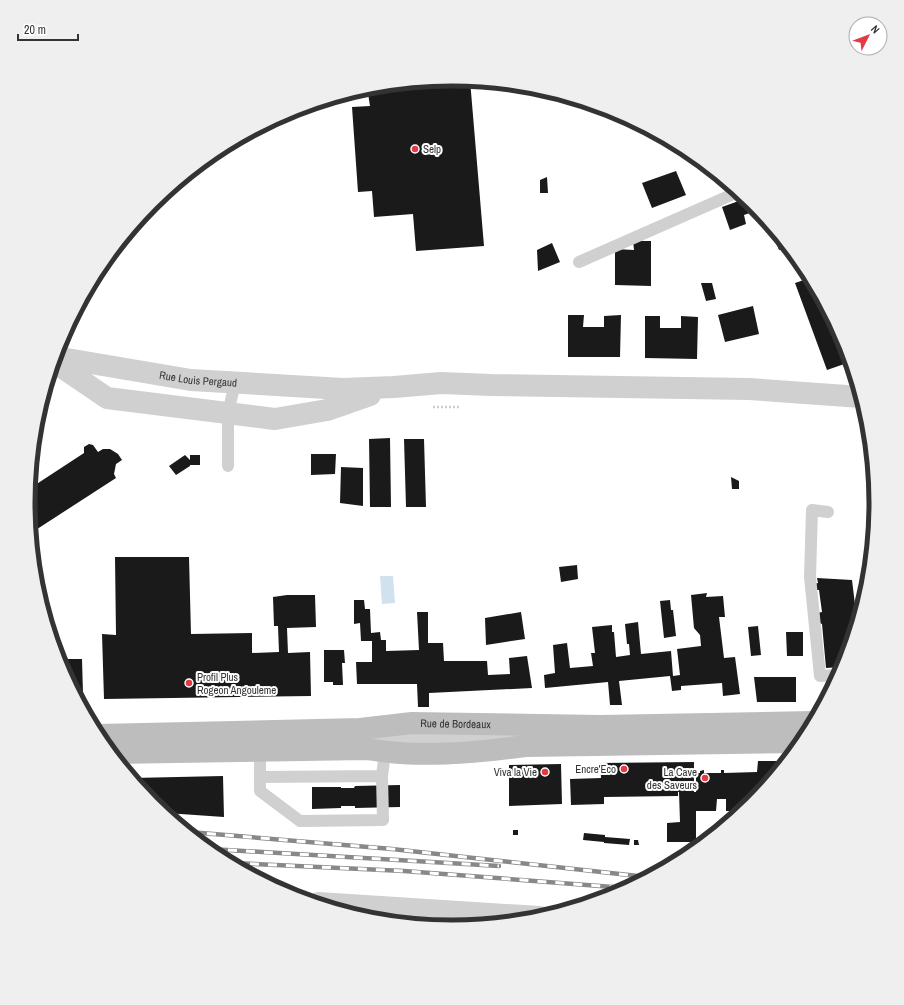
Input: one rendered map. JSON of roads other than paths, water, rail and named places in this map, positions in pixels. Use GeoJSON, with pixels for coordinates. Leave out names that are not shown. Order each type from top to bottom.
{"type":"FeatureCollection","features":[{"type":"Feature","properties":{"kind":"main road","name":"Rue de Bordeaux"},"geometry":{"type":"LineString","coordinates":[[105,734],[360,730],[412,723],[601,726],[806,722]]}},
{"type":"Feature","properties":{"kind":"main road"},"geometry":{"type":"LineString","coordinates":[[119,753],[367,749],[386,752],[453,753],[525,746],[793,742]]}},
{"type":"Feature","properties":{"kind":"street","name":"Rue Louis Pergaud"},"geometry":{"type":"LineString","coordinates":[[61,358],[191,380],[343,389],[394,387]]}},
{"type":"Feature","properties":{"kind":"street"},"geometry":{"type":"LineString","coordinates":[[58,365],[107,398],[275,420],[327,410],[394,387],[441,383],[749,389],[855,397]]}},
{"type":"Feature","properties":{"kind":"street"},"geometry":{"type":"LineString","coordinates":[[327,410],[343,389]]}},
{"type":"Feature","properties":{"kind":"street"},"geometry":{"type":"LineString","coordinates":[[343,905],[510,915]]}},
{"type":"Feature","properties":{"kind":"lane"},"geometry":{"type":"LineString","coordinates":[[579,262],[733,194]]}},
{"type":"Feature","properties":{"kind":"lane"},"geometry":{"type":"LineString","coordinates":[[228,466],[228,413],[235,383]]}},
{"type":"Feature","properties":{"kind":"lane"},"geometry":{"type":"LineString","coordinates":[[828,512],[812,510],[810,577],[820,676],[831,675]]}},
{"type":"Feature","properties":{"kind":"lane"},"geometry":{"type":"LineString","coordinates":[[111,743],[732,733],[746,733],[770,742]]}},
{"type":"Feature","properties":{"kind":"lane"},"geometry":{"type":"LineString","coordinates":[[260,750],[260,791],[300,821],[383,820],[382,776],[386,752]]}},
{"type":"Feature","properties":{"kind":"lane"},"geometry":{"type":"LineString","coordinates":[[260,777],[382,776]]}},
{"type":"Feature","properties":{"kind":"water"},"geometry":{"type":"Polygon","coordinates":[[[380,576],[393,576],[395,603],[382,604],[380,576]]]}},
{"type":"Feature","properties":{"kind":"railway"},"geometry":{"type":"LineString","coordinates":[[198,833],[392,849],[636,876]]}},
{"type":"Feature","properties":{"kind":"railway"},"geometry":{"type":"LineString","coordinates":[[221,850],[499,866]]}},
{"type":"Feature","properties":{"kind":"railway"},"geometry":{"type":"LineString","coordinates":[[242,863],[404,871],[614,887]]}},
{"type":"Feature","properties":{"kind":"place","name":"Selp"},"geometry":{"type":"Point","coordinates":[415,149]}},
{"type":"Feature","properties":{"kind":"place","name":"Profil Plus Rogeon Angouleme"},"geometry":{"type":"Point","coordinates":[189,683]}},
{"type":"Feature","properties":{"kind":"place","name":"Encre'Eco"},"geometry":{"type":"Point","coordinates":[624,769]}},
{"type":"Feature","properties":{"kind":"place","name":"Viva la Vie"},"geometry":{"type":"Point","coordinates":[545,772]}},
{"type":"Feature","properties":{"kind":"place","name":"La Cave des Saveurs"},"geometry":{"type":"Point","coordinates":[705,778]}}]}
